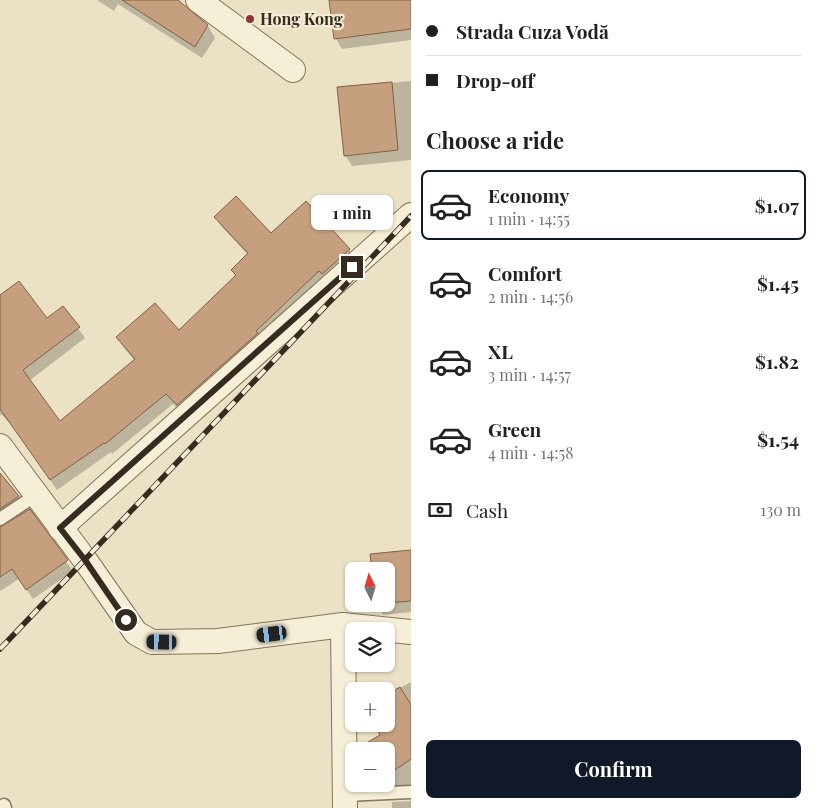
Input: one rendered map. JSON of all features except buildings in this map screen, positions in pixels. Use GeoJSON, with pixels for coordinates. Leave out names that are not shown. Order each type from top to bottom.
{"type":"FeatureCollection","features":[{"type":"Feature","properties":{"kind":"street"},"geometry":{"type":"LineString","coordinates":[[198,0],[293,70]]}},
{"type":"Feature","properties":{"kind":"street"},"geometry":{"type":"LineString","coordinates":[[60,528],[411,215]]}},
{"type":"Feature","properties":{"kind":"street"},"geometry":{"type":"LineString","coordinates":[[0,446],[85,560],[136,633],[152,642],[218,641],[343,625],[411,632]]}},
{"type":"Feature","properties":{"kind":"street"},"geometry":{"type":"LineString","coordinates":[[343,625],[345,801]]}},
{"type":"Feature","properties":{"kind":"lane"},"geometry":{"type":"LineString","coordinates":[[0,519],[36,495]]}},
{"type":"Feature","properties":{"kind":"lane"},"geometry":{"type":"LineString","coordinates":[[345,801],[411,792]]}},
{"type":"Feature","properties":{"kind":"railway"},"geometry":{"type":"LineString","coordinates":[[0,649],[411,216]]}},
{"type":"Feature","properties":{"kind":"place","name":"Hong Kong"},"geometry":{"type":"Point","coordinates":[250,19]}},
{"type":"Feature","properties":{"kind":"route"},"geometry":{"type":"LineString","coordinates":[[126,620],[85,560],[60,528],[352,267]]}}]}
